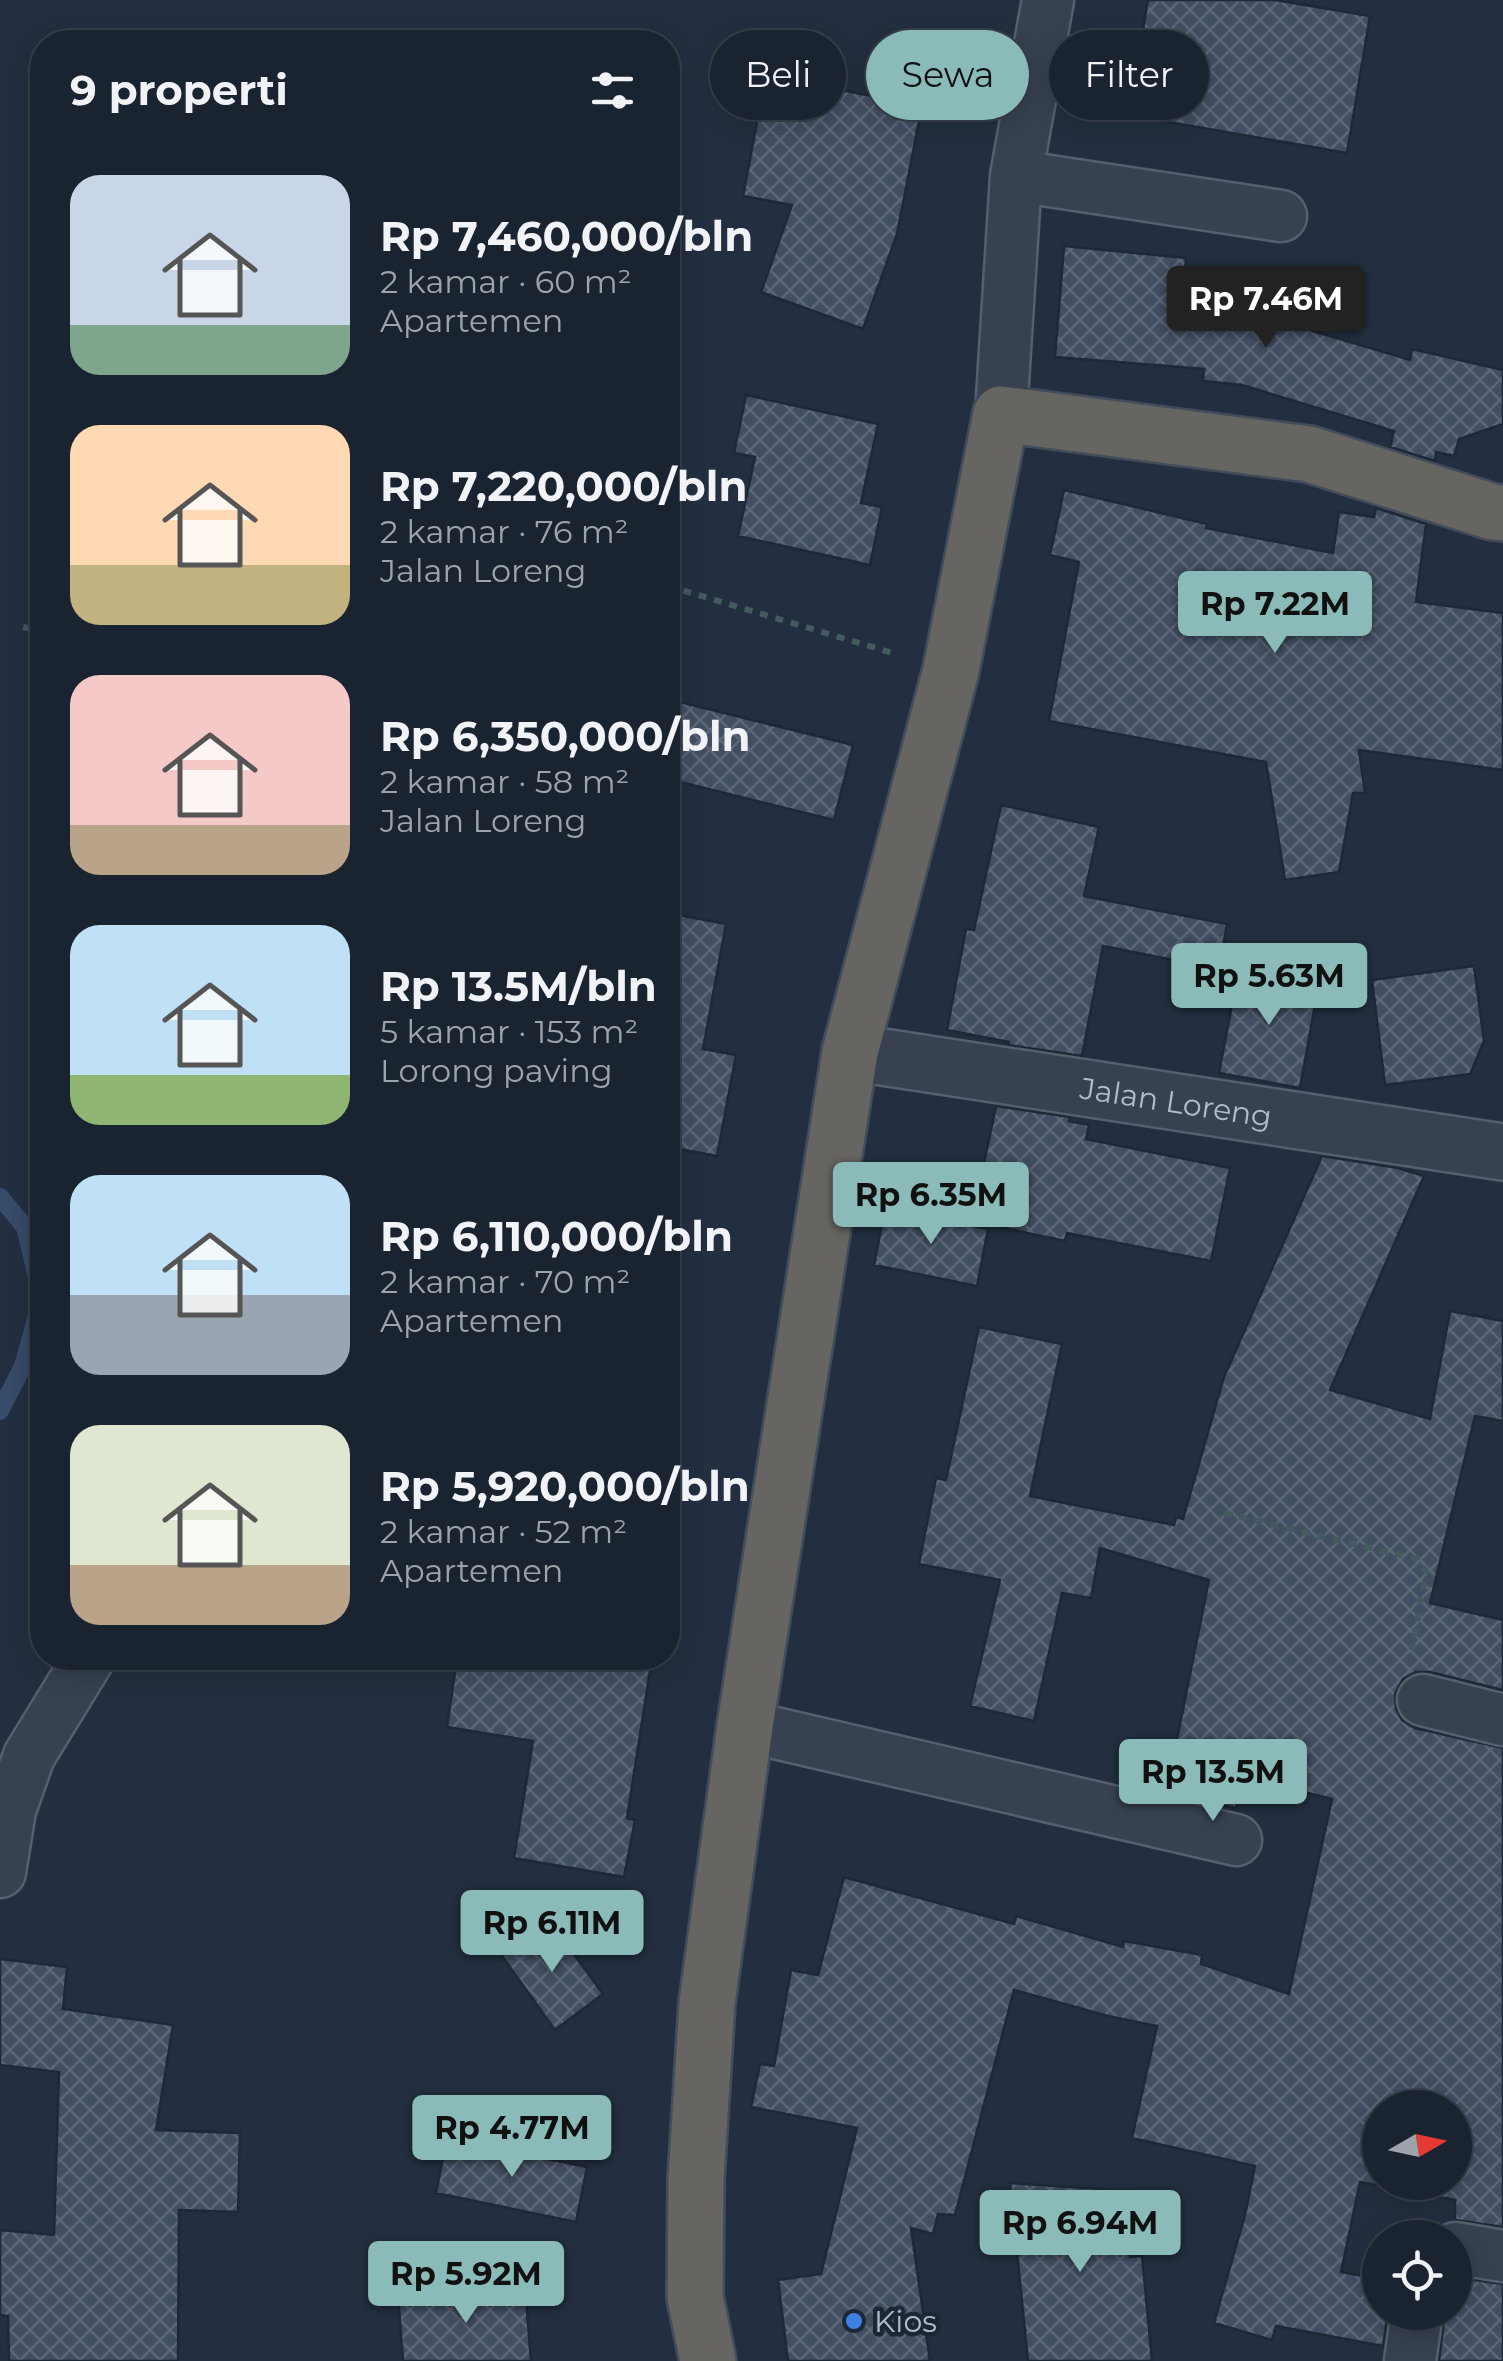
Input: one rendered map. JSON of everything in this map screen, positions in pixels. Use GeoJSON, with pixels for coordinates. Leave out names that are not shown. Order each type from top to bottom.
{"type":"FeatureCollection","features":[{"type":"Feature","properties":{"kind":"highway"},"geometry":{"type":"LineString","coordinates":[[708,2361],[695,2297],[696,2180],[707,2003],[745,1726],[850,1052],[952,670],[1001,414],[1309,454],[1503,513]]}},
{"type":"Feature","properties":{"kind":"street"},"geometry":{"type":"LineString","coordinates":[[1001,414],[1016,176],[1048,0]]}},
{"type":"Feature","properties":{"kind":"street"},"geometry":{"type":"LineString","coordinates":[[1016,176],[1281,216]]}},
{"type":"Feature","properties":{"kind":"street","name":"Jalan Loreng"},"geometry":{"type":"LineString","coordinates":[[850,1052],[1503,1152]]}},
{"type":"Feature","properties":{"kind":"street"},"geometry":{"type":"LineString","coordinates":[[0,1872],[10,1810],[29,1756],[81,1670]]}},
{"type":"Feature","properties":{"kind":"street"},"geometry":{"type":"LineString","coordinates":[[1423,1700],[1503,1720]]}},
{"type":"Feature","properties":{"kind":"street"},"geometry":{"type":"LineString","coordinates":[[745,1726],[1236,1840]]}},
{"type":"Feature","properties":{"kind":"street"},"geometry":{"type":"LineString","coordinates":[[1472,2251],[1503,2256]]}},
{"type":"Feature","properties":{"kind":"street"},"geometry":{"type":"LineString","coordinates":[[1410,2361],[1415,2330]]}},
{"type":"Feature","properties":{"kind":"path"},"geometry":{"type":"LineString","coordinates":[[680,590],[952,670]]}},
{"type":"Feature","properties":{"kind":"path"},"geometry":{"type":"LineString","coordinates":[[23,627],[30,628]]}},
{"type":"Feature","properties":{"kind":"path"},"geometry":{"type":"LineString","coordinates":[[1224,1513],[1417,1558],[1424,1564],[1426,1571],[1406,1684],[1411,1694],[1423,1700]]}},
{"type":"Feature","properties":{"kind":"building"},"geometry":{"type":"Polygon","coordinates":[[[1148,0],[1275,0],[1370,16],[1347,153],[1157,120],[1209,120],[1209,30],[1143,30],[1148,0]]]}},
{"type":"Feature","properties":{"kind":"building"},"geometry":{"type":"Polygon","coordinates":[[[846,91],[866,95],[866,120],[919,120],[897,234],[863,329],[761,292],[792,205],[743,196],[757,120],[846,120],[846,91]]]}},
{"type":"Feature","properties":{"kind":"building"},"geometry":{"type":"Polygon","coordinates":[[[1064,246],[1186,258],[1184,292],[1285,302],[1283,322],[1410,360],[1412,349],[1503,370],[1503,424],[1459,439],[1454,456],[1436,452],[1435,461],[1390,447],[1394,431],[1242,385],[1203,381],[1204,369],[1055,357],[1064,246]]]}},
{"type":"Feature","properties":{"kind":"building"},"geometry":{"type":"Polygon","coordinates":[[[746,395],[878,424],[861,503],[882,507],[870,565],[738,536],[755,457],[734,453],[746,395]]]}},
{"type":"Feature","properties":{"kind":"building"},"geometry":{"type":"Polygon","coordinates":[[[1064,490],[1207,524],[1206,528],[1333,553],[1339,512],[1374,517],[1376,508],[1426,524],[1416,602],[1503,613],[1503,770],[1359,750],[1365,793],[1353,793],[1339,872],[1285,880],[1266,762],[1049,721],[1079,562],[1050,555],[1064,490]]]}},
{"type":"Feature","properties":{"kind":"building"},"geometry":{"type":"Polygon","coordinates":[[[680,702],[853,745],[834,820],[680,782],[680,702]]]}},
{"type":"Feature","properties":{"kind":"building"},"geometry":{"type":"Polygon","coordinates":[[[1001,805],[1099,827],[1084,896],[1227,924],[1219,969],[1103,946],[1082,1056],[1008,1045],[1009,1042],[947,1030],[966,929],[974,930],[1001,805]]]}},
{"type":"Feature","properties":{"kind":"building"},"geometry":{"type":"Polygon","coordinates":[[[680,915],[726,924],[703,1049],[736,1055],[717,1156],[680,1149],[680,915]]]}},
{"type":"Feature","properties":{"kind":"building"},"geometry":{"type":"Polygon","coordinates":[[[1474,966],[1484,1041],[1470,1074],[1385,1085],[1372,980],[1474,966]]]}},
{"type":"Feature","properties":{"kind":"building"},"geometry":{"type":"Polygon","coordinates":[[[1239,968],[1319,983],[1300,1088],[1219,1073],[1239,968]]]}},
{"type":"Feature","properties":{"kind":"building"},"geometry":{"type":"Polygon","coordinates":[[[996,1106],[1070,1117],[1069,1121],[1089,1125],[1086,1139],[1230,1168],[1211,1261],[1067,1233],[1065,1241],[972,1221],[996,1106]]]}},
{"type":"Feature","properties":{"kind":"building"},"geometry":{"type":"Polygon","coordinates":[[[1322,1156],[1424,1176],[1330,1390],[1430,1419],[1450,1311],[1503,1321],[1503,1421],[1475,1416],[1430,1603],[1503,1620],[1503,1690],[1416,1672],[1403,1679],[1395,1694],[1402,1720],[1415,1728],[1503,1748],[1503,2227],[1455,2220],[1455,2200],[1472,2200],[1472,2090],[1362,2090],[1362,2182],[1341,2272],[1362,2276],[1362,2330],[1385,2330],[1383,2346],[1276,2326],[1272,2340],[1214,2323],[1255,2166],[1132,2138],[1157,2026],[1014,1990],[955,2215],[938,2214],[933,2234],[911,2228],[930,2361],[788,2361],[778,2280],[821,2274],[857,2128],[751,2107],[760,2064],[774,2066],[791,1970],[818,1975],[844,1877],[1014,1924],[1016,1916],[1123,1947],[1124,1941],[1202,1955],[1201,1964],[1289,1994],[1332,1799],[1242,1777],[1236,1808],[1166,1794],[1209,1580],[1100,1548],[1091,1598],[1062,1593],[1034,1721],[970,1706],[1000,1580],[919,1564],[936,1478],[946,1480],[979,1327],[1062,1344],[1030,1496],[1174,1525],[1176,1517],[1183,1519],[1224,1377],[1322,1156]]]}},
{"type":"Feature","properties":{"kind":"building"},"geometry":{"type":"Polygon","coordinates":[[[885,1209],[988,1229],[977,1286],[874,1265],[885,1209]]]}},
{"type":"Feature","properties":{"kind":"building"},"geometry":{"type":"Polygon","coordinates":[[[455,1670],[650,1670],[627,1818],[635,1820],[624,1877],[514,1858],[533,1741],[447,1727],[455,1670]]]}},
{"type":"Feature","properties":{"kind":"building"},"geometry":{"type":"Polygon","coordinates":[[[549,1920],[603,1994],[555,2030],[502,1956],[549,1920]]]}},
{"type":"Feature","properties":{"kind":"building"},"geometry":{"type":"Polygon","coordinates":[[[0,1959],[67,1967],[63,2009],[173,2025],[156,2130],[240,2133],[238,2212],[179,2210],[178,2361],[9,2361],[8,2316],[0,2315],[0,2230],[54,2235],[59,2072],[0,2065],[0,1959]]]}},
{"type":"Feature","properties":{"kind":"building"},"geometry":{"type":"Polygon","coordinates":[[[447,2138],[587,2167],[576,2222],[436,2193],[447,2138]]]}},
{"type":"Feature","properties":{"kind":"building"},"geometry":{"type":"Polygon","coordinates":[[[1010,2183],[1134,2191],[1130,2257],[1142,2256],[1152,2361],[1028,2361],[1010,2183]]]}},
{"type":"Feature","properties":{"kind":"building"},"geometry":{"type":"Polygon","coordinates":[[[1472,2279],[1503,2284],[1503,2361],[1439,2361],[1443,2330],[1472,2330],[1472,2279]]]}},
{"type":"Feature","properties":{"kind":"building"},"geometry":{"type":"Polygon","coordinates":[[[525,2286],[531,2361],[403,2361],[398,2296],[525,2286]]]}},
{"type":"Feature","properties":{"kind":"waterway"},"geometry":{"type":"LineString","coordinates":[[0,1197],[25,1227],[30,1248]]}},
{"type":"Feature","properties":{"kind":"waterway"},"geometry":{"type":"LineString","coordinates":[[0,1411],[23,1366],[30,1341]]}},
{"type":"Feature","properties":{"kind":"place","name":"Kios"},"geometry":{"type":"Point","coordinates":[854,2321]}}]}
